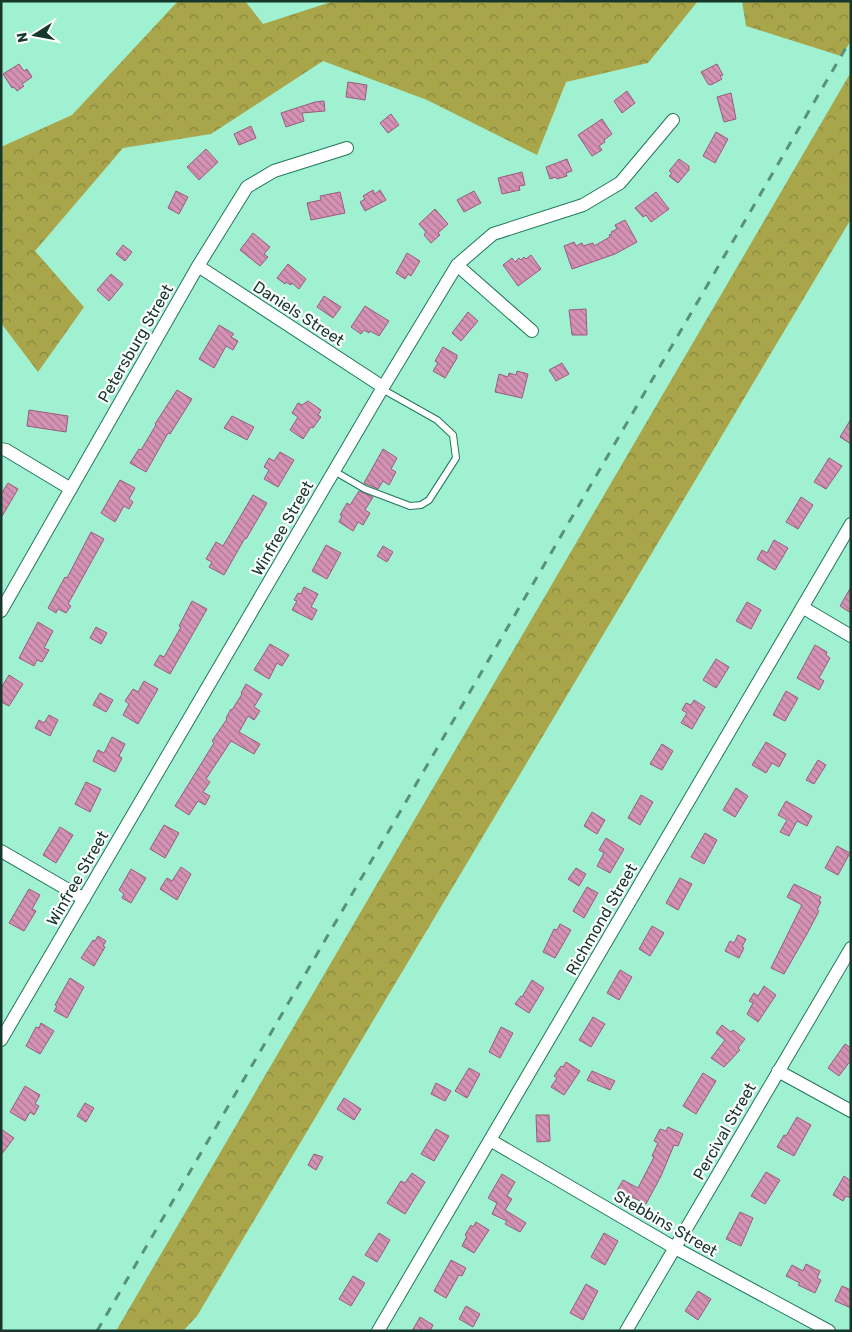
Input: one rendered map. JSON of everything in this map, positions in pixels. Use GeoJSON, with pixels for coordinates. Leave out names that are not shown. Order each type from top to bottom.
{"type":"FeatureCollection","features":[{"type":"Feature","properties":{"kind":"street","name":"Winfree Street"},"geometry":{"type":"LineString","coordinates":[[1,1040],[382,388],[457,265],[494,234],[583,205],[620,183],[673,120]]}},
{"type":"Feature","properties":{"kind":"street","name":"Petersburg Street"},"geometry":{"type":"LineString","coordinates":[[1,611],[198,266],[247,187],[274,171],[347,148]]}},
{"type":"Feature","properties":{"kind":"street"},"geometry":{"type":"LineString","coordinates":[[457,265],[532,331]]}},
{"type":"Feature","properties":{"kind":"street","name":"Daniels Street"},"geometry":{"type":"LineString","coordinates":[[198,266],[382,388]]}},
{"type":"Feature","properties":{"kind":"street"},"geometry":{"type":"LineString","coordinates":[[1,449],[6,450],[71,489]]}},
{"type":"Feature","properties":{"kind":"street","name":"Richmond Street"},"geometry":{"type":"LineString","coordinates":[[378,1331],[851,524]]}},
{"type":"Feature","properties":{"kind":"street"},"geometry":{"type":"LineString","coordinates":[[802,607],[851,636]]}},
{"type":"Feature","properties":{"kind":"street"},"geometry":{"type":"LineString","coordinates":[[1,851],[84,898]]}},
{"type":"Feature","properties":{"kind":"street","name":"Percival Street"},"geometry":{"type":"LineString","coordinates":[[626,1331],[851,948]]}},
{"type":"Feature","properties":{"kind":"street"},"geometry":{"type":"LineString","coordinates":[[778,1071],[851,1111]]}},
{"type":"Feature","properties":{"kind":"street","name":"Stebbins Street"},"geometry":{"type":"LineString","coordinates":[[490,1140],[675,1248],[829,1331]]}},
{"type":"Feature","properties":{"kind":"lane"},"geometry":{"type":"LineString","coordinates":[[334,471],[365,489],[410,506],[421,505],[429,500],[456,458],[453,435],[437,420],[382,388]]}},
{"type":"Feature","properties":{"kind":"green space"},"geometry":{"type":"Polygon","coordinates":[[[178,1],[245,1],[263,24],[334,1],[698,1],[648,63],[566,82],[537,155],[427,100],[323,61],[211,134],[123,148],[35,251],[84,307],[38,372],[1,323],[1,147],[72,115],[178,1]]]}},
{"type":"Feature","properties":{"kind":"green space"},"geometry":{"type":"Polygon","coordinates":[[[742,1],[851,1],[851,41],[841,56],[746,26],[742,1]]]}},
{"type":"Feature","properties":{"kind":"green space"},"geometry":{"type":"Polygon","coordinates":[[[851,72],[851,219],[197,1316],[183,1331],[116,1331],[851,72]]]}},
{"type":"Feature","properties":{"kind":"building"},"geometry":{"type":"Polygon","coordinates":[[[19,64],[24,71],[27,69],[32,77],[22,84],[24,86],[17,91],[14,87],[12,88],[3,74],[19,64]]]}},
{"type":"Feature","properties":{"kind":"building"},"geometry":{"type":"Polygon","coordinates":[[[717,64],[723,75],[720,76],[722,79],[711,85],[708,84],[701,72],[717,64]]]}},
{"type":"Feature","properties":{"kind":"building"},"geometry":{"type":"Polygon","coordinates":[[[348,82],[367,85],[365,100],[346,97],[348,82]]]}},
{"type":"Feature","properties":{"kind":"building"},"geometry":{"type":"Polygon","coordinates":[[[627,91],[635,103],[622,113],[614,101],[627,91]]]}},
{"type":"Feature","properties":{"kind":"building"},"geometry":{"type":"Polygon","coordinates":[[[731,93],[736,119],[724,122],[717,97],[731,93]]]}},
{"type":"Feature","properties":{"kind":"building"},"geometry":{"type":"Polygon","coordinates":[[[324,101],[325,111],[302,113],[304,121],[286,127],[281,113],[324,101]]]}},
{"type":"Feature","properties":{"kind":"building"},"geometry":{"type":"Polygon","coordinates":[[[391,114],[399,125],[388,133],[380,123],[391,114]]]}},
{"type":"Feature","properties":{"kind":"building"},"geometry":{"type":"Polygon","coordinates":[[[602,119],[612,134],[599,146],[602,150],[592,156],[578,135],[602,119]]]}},
{"type":"Feature","properties":{"kind":"building"},"geometry":{"type":"Polygon","coordinates":[[[251,126],[256,138],[239,145],[234,134],[251,126]]]}},
{"type":"Feature","properties":{"kind":"building"},"geometry":{"type":"Polygon","coordinates":[[[716,132],[728,139],[715,163],[703,156],[716,132]]]}},
{"type":"Feature","properties":{"kind":"building"},"geometry":{"type":"Polygon","coordinates":[[[206,149],[218,162],[199,180],[187,167],[206,149]]]}},
{"type":"Feature","properties":{"kind":"building"},"geometry":{"type":"Polygon","coordinates":[[[567,159],[572,171],[566,173],[567,176],[550,179],[546,167],[567,159]]]}},
{"type":"Feature","properties":{"kind":"building"},"geometry":{"type":"Polygon","coordinates":[[[679,159],[689,166],[689,170],[678,183],[669,176],[672,173],[669,171],[679,159]]]}},
{"type":"Feature","properties":{"kind":"building"},"geometry":{"type":"Polygon","coordinates":[[[522,172],[525,185],[519,186],[520,190],[502,194],[498,178],[522,172]]]}},
{"type":"Feature","properties":{"kind":"building"},"geometry":{"type":"Polygon","coordinates":[[[373,190],[375,194],[380,190],[386,200],[365,211],[360,202],[365,199],[363,196],[373,190]]]}},
{"type":"Feature","properties":{"kind":"building"},"geometry":{"type":"Polygon","coordinates":[[[176,191],[188,197],[179,214],[168,208],[176,191]]]}},
{"type":"Feature","properties":{"kind":"building"},"geometry":{"type":"Polygon","coordinates":[[[474,191],[481,203],[464,212],[457,200],[474,191]]]}},
{"type":"Feature","properties":{"kind":"building"},"geometry":{"type":"Polygon","coordinates":[[[340,192],[345,213],[311,220],[307,203],[321,200],[320,196],[340,192]]]}},
{"type":"Feature","properties":{"kind":"building"},"geometry":{"type":"Polygon","coordinates":[[[656,192],[669,209],[651,222],[646,215],[643,217],[635,208],[656,192]]]}},
{"type":"Feature","properties":{"kind":"building"},"geometry":{"type":"Polygon","coordinates":[[[435,209],[448,224],[431,243],[424,235],[426,232],[419,224],[435,209]]]}},
{"type":"Feature","properties":{"kind":"building"},"geometry":{"type":"Polygon","coordinates":[[[625,220],[637,242],[615,254],[572,269],[564,246],[574,242],[576,246],[582,243],[583,246],[593,243],[594,246],[610,237],[611,232],[617,229],[615,225],[625,220]]]}},
{"type":"Feature","properties":{"kind":"building"},"geometry":{"type":"Polygon","coordinates":[[[253,233],[270,247],[264,254],[268,257],[260,266],[240,250],[253,233]]]}},
{"type":"Feature","properties":{"kind":"building"},"geometry":{"type":"Polygon","coordinates":[[[123,245],[132,252],[125,261],[116,254],[123,245]]]}},
{"type":"Feature","properties":{"kind":"building"},"geometry":{"type":"Polygon","coordinates":[[[407,253],[420,261],[411,276],[408,274],[405,279],[396,273],[407,253]]]}},
{"type":"Feature","properties":{"kind":"building"},"geometry":{"type":"Polygon","coordinates":[[[531,255],[541,269],[518,286],[503,265],[512,258],[515,262],[519,258],[521,260],[524,257],[526,259],[531,255]]]}},
{"type":"Feature","properties":{"kind":"building"},"geometry":{"type":"Polygon","coordinates":[[[288,264],[306,279],[299,289],[292,283],[291,285],[286,282],[285,284],[277,278],[288,264]]]}},
{"type":"Feature","properties":{"kind":"building"},"geometry":{"type":"Polygon","coordinates":[[[111,274],[123,284],[109,301],[97,290],[111,274]]]}},
{"type":"Feature","properties":{"kind":"building"},"geometry":{"type":"Polygon","coordinates":[[[324,296],[341,307],[333,318],[317,307],[324,296]]]}},
{"type":"Feature","properties":{"kind":"building"},"geometry":{"type":"Polygon","coordinates":[[[365,306],[389,321],[379,336],[364,330],[361,334],[351,327],[365,306]]]}},
{"type":"Feature","properties":{"kind":"building"},"geometry":{"type":"Polygon","coordinates":[[[586,309],[587,335],[572,335],[569,310],[586,309]]]}},
{"type":"Feature","properties":{"kind":"building"},"geometry":{"type":"Polygon","coordinates":[[[468,312],[478,321],[461,341],[452,333],[468,312]]]}},
{"type":"Feature","properties":{"kind":"building"},"geometry":{"type":"Polygon","coordinates":[[[219,325],[234,334],[231,337],[238,341],[233,350],[226,346],[214,368],[199,359],[219,325]]]}},
{"type":"Feature","properties":{"kind":"building"},"geometry":{"type":"Polygon","coordinates":[[[443,347],[457,355],[445,378],[433,371],[438,363],[435,361],[443,347]]]}},
{"type":"Feature","properties":{"kind":"building"},"geometry":{"type":"Polygon","coordinates":[[[562,363],[569,374],[556,381],[549,370],[562,363]]]}},
{"type":"Feature","properties":{"kind":"building"},"geometry":{"type":"Polygon","coordinates":[[[517,371],[528,374],[522,398],[495,392],[499,374],[508,377],[509,373],[516,375],[517,371]]]}},
{"type":"Feature","properties":{"kind":"building"},"geometry":{"type":"Polygon","coordinates":[[[177,390],[192,399],[170,434],[168,433],[146,472],[130,463],[139,449],[141,450],[177,390]]]}},
{"type":"Feature","properties":{"kind":"building"},"geometry":{"type":"Polygon","coordinates":[[[308,401],[321,410],[318,415],[321,417],[303,439],[290,430],[298,417],[292,413],[298,403],[302,405],[308,401]]]}},
{"type":"Feature","properties":{"kind":"building"},"geometry":{"type":"Polygon","coordinates":[[[29,410],[68,416],[66,432],[27,426],[29,410]]]}},
{"type":"Feature","properties":{"kind":"building"},"geometry":{"type":"Polygon","coordinates":[[[232,416],[254,427],[247,440],[224,428],[232,416]]]}},
{"type":"Feature","properties":{"kind":"building"},"geometry":{"type":"Polygon","coordinates":[[[851,419],[851,444],[840,437],[851,419]]]}},
{"type":"Feature","properties":{"kind":"building"},"geometry":{"type":"Polygon","coordinates":[[[383,449],[397,458],[391,469],[396,472],[389,485],[383,481],[378,489],[364,483],[383,449]]]}},
{"type":"Feature","properties":{"kind":"building"},"geometry":{"type":"Polygon","coordinates":[[[280,452],[294,460],[278,487],[264,479],[269,470],[264,467],[269,458],[274,461],[280,452]]]}},
{"type":"Feature","properties":{"kind":"building"},"geometry":{"type":"Polygon","coordinates":[[[829,458],[842,466],[826,489],[814,482],[829,458]]]}},
{"type":"Feature","properties":{"kind":"building"},"geometry":{"type":"Polygon","coordinates":[[[120,480],[135,488],[129,499],[133,502],[129,509],[124,506],[115,522],[101,513],[120,480]]]}},
{"type":"Feature","properties":{"kind":"building"},"geometry":{"type":"Polygon","coordinates":[[[8,483],[18,489],[1,518],[1,494],[8,483]]]}},
{"type":"Feature","properties":{"kind":"building"},"geometry":{"type":"Polygon","coordinates":[[[359,491],[373,497],[365,510],[370,513],[363,525],[358,522],[353,531],[339,522],[342,516],[340,515],[347,503],[350,505],[359,491]]]}},
{"type":"Feature","properties":{"kind":"building"},"geometry":{"type":"Polygon","coordinates":[[[253,495],[267,503],[224,575],[209,567],[212,562],[206,559],[216,542],[223,546],[253,495]]]}},
{"type":"Feature","properties":{"kind":"building"},"geometry":{"type":"Polygon","coordinates":[[[801,497],[813,505],[798,529],[786,522],[801,497]]]}},
{"type":"Feature","properties":{"kind":"building"},"geometry":{"type":"Polygon","coordinates":[[[91,532],[104,539],[68,604],[71,606],[66,613],[58,609],[56,613],[48,608],[65,577],[67,578],[91,532]]]}},
{"type":"Feature","properties":{"kind":"building"},"geometry":{"type":"Polygon","coordinates":[[[774,540],[788,548],[775,570],[757,559],[762,550],[767,553],[774,540]]]}},
{"type":"Feature","properties":{"kind":"building"},"geometry":{"type":"Polygon","coordinates":[[[326,545],[341,553],[327,579],[312,571],[326,545]]]}},
{"type":"Feature","properties":{"kind":"building"},"geometry":{"type":"Polygon","coordinates":[[[383,546],[393,552],[387,562],[377,556],[383,546]]]}},
{"type":"Feature","properties":{"kind":"building"},"geometry":{"type":"Polygon","coordinates":[[[304,587],[318,594],[311,607],[317,610],[312,620],[292,610],[297,601],[294,600],[298,593],[301,594],[304,587]]]}},
{"type":"Feature","properties":{"kind":"building"},"geometry":{"type":"Polygon","coordinates":[[[851,587],[851,613],[840,606],[851,587]]]}},
{"type":"Feature","properties":{"kind":"building"},"geometry":{"type":"Polygon","coordinates":[[[192,601],[207,609],[170,674],[154,665],[160,655],[164,657],[181,627],[179,626],[192,601]]]}},
{"type":"Feature","properties":{"kind":"building"},"geometry":{"type":"Polygon","coordinates":[[[747,602],[761,610],[751,629],[736,621],[747,602]]]}},
{"type":"Feature","properties":{"kind":"building"},"geometry":{"type":"Polygon","coordinates":[[[38,622],[53,631],[44,648],[49,650],[42,662],[37,660],[34,666],[19,658],[38,622]]]}},
{"type":"Feature","properties":{"kind":"building"},"geometry":{"type":"Polygon","coordinates":[[[96,627],[107,633],[101,644],[90,638],[96,627]]]}},
{"type":"Feature","properties":{"kind":"building"},"geometry":{"type":"Polygon","coordinates":[[[270,644],[289,655],[282,666],[277,663],[269,679],[254,670],[270,644]]]}},
{"type":"Feature","properties":{"kind":"building"},"geometry":{"type":"Polygon","coordinates":[[[815,645],[827,652],[826,655],[830,658],[819,678],[824,681],[819,690],[797,678],[815,645]]]}},
{"type":"Feature","properties":{"kind":"building"},"geometry":{"type":"Polygon","coordinates":[[[716,659],[729,667],[716,688],[703,680],[716,659]]]}},
{"type":"Feature","properties":{"kind":"building"},"geometry":{"type":"Polygon","coordinates":[[[9,675],[23,684],[9,706],[1,702],[1,688],[9,675]]]}},
{"type":"Feature","properties":{"kind":"building"},"geometry":{"type":"Polygon","coordinates":[[[144,681],[158,689],[138,724],[123,715],[129,704],[125,701],[133,689],[138,692],[144,681]]]}},
{"type":"Feature","properties":{"kind":"building"},"geometry":{"type":"Polygon","coordinates":[[[246,684],[262,694],[254,707],[260,711],[254,720],[248,716],[239,732],[260,744],[254,754],[231,741],[206,779],[210,782],[203,792],[210,796],[205,805],[198,801],[189,815],[175,806],[214,743],[212,741],[242,694],[246,684]]]}},
{"type":"Feature","properties":{"kind":"building"},"geometry":{"type":"Polygon","coordinates":[[[786,691],[798,698],[785,721],[773,715],[786,691]]]}},
{"type":"Feature","properties":{"kind":"building"},"geometry":{"type":"Polygon","coordinates":[[[100,693],[113,700],[106,712],[93,705],[100,693]]]}},
{"type":"Feature","properties":{"kind":"building"},"geometry":{"type":"Polygon","coordinates":[[[694,700],[705,707],[692,729],[681,723],[687,713],[682,710],[686,703],[691,705],[694,700]]]}},
{"type":"Feature","properties":{"kind":"building"},"geometry":{"type":"Polygon","coordinates":[[[49,715],[58,720],[50,736],[35,728],[39,720],[44,723],[49,715]]]}},
{"type":"Feature","properties":{"kind":"building"},"geometry":{"type":"Polygon","coordinates":[[[112,737],[125,744],[119,756],[122,758],[115,772],[93,761],[98,750],[104,753],[112,737]]]}},
{"type":"Feature","properties":{"kind":"building"},"geometry":{"type":"Polygon","coordinates":[[[766,742],[786,754],[779,767],[772,763],[766,773],[752,765],[766,742]]]}},
{"type":"Feature","properties":{"kind":"building"},"geometry":{"type":"Polygon","coordinates":[[[662,744],[673,751],[662,770],[650,764],[662,744]]]}},
{"type":"Feature","properties":{"kind":"building"},"geometry":{"type":"Polygon","coordinates":[[[818,760],[826,765],[814,784],[806,780],[818,760]]]}},
{"type":"Feature","properties":{"kind":"building"},"geometry":{"type":"Polygon","coordinates":[[[86,782],[101,789],[90,812],[75,804],[86,782]]]}},
{"type":"Feature","properties":{"kind":"building"},"geometry":{"type":"Polygon","coordinates":[[[736,788],[748,796],[735,817],[723,810],[736,788]]]}},
{"type":"Feature","properties":{"kind":"building"},"geometry":{"type":"Polygon","coordinates":[[[641,795],[653,802],[640,825],[628,818],[641,795]]]}},
{"type":"Feature","properties":{"kind":"building"},"geometry":{"type":"Polygon","coordinates":[[[786,801],[812,816],[807,826],[797,821],[789,836],[780,832],[787,820],[778,815],[786,801]]]}},
{"type":"Feature","properties":{"kind":"building"},"geometry":{"type":"Polygon","coordinates":[[[592,812],[605,820],[597,834],[584,826],[592,812]]]}},
{"type":"Feature","properties":{"kind":"building"},"geometry":{"type":"Polygon","coordinates":[[[164,825],[179,833],[165,858],[150,849],[164,825]]]}},
{"type":"Feature","properties":{"kind":"building"},"geometry":{"type":"Polygon","coordinates":[[[60,827],[73,835],[56,863],[43,855],[60,827]]]}},
{"type":"Feature","properties":{"kind":"building"},"geometry":{"type":"Polygon","coordinates":[[[705,833],[717,840],[704,864],[691,857],[705,833]]]}},
{"type":"Feature","properties":{"kind":"building"},"geometry":{"type":"Polygon","coordinates":[[[606,838],[624,849],[610,873],[597,866],[604,853],[599,850],[606,838]]]}},
{"type":"Feature","properties":{"kind":"building"},"geometry":{"type":"Polygon","coordinates":[[[837,846],[850,853],[838,875],[825,868],[837,846]]]}},
{"type":"Feature","properties":{"kind":"building"},"geometry":{"type":"Polygon","coordinates":[[[181,867],[191,874],[177,900],[160,889],[167,878],[172,881],[181,867]]]}},
{"type":"Feature","properties":{"kind":"building"},"geometry":{"type":"Polygon","coordinates":[[[576,868],[586,874],[579,886],[568,879],[576,868]]]}},
{"type":"Feature","properties":{"kind":"building"},"geometry":{"type":"Polygon","coordinates":[[[131,869],[146,878],[131,903],[122,898],[124,894],[119,890],[131,869]]]}},
{"type":"Feature","properties":{"kind":"building"},"geometry":{"type":"Polygon","coordinates":[[[680,878],[692,884],[678,910],[666,903],[680,878]]]}},
{"type":"Feature","properties":{"kind":"building"},"geometry":{"type":"Polygon","coordinates":[[[794,884],[821,897],[819,901],[821,902],[817,910],[819,911],[784,974],[771,968],[802,905],[787,897],[794,884]]]}},
{"type":"Feature","properties":{"kind":"building"},"geometry":{"type":"Polygon","coordinates":[[[587,887],[598,893],[584,918],[573,911],[587,887]]]}},
{"type":"Feature","properties":{"kind":"building"},"geometry":{"type":"Polygon","coordinates":[[[29,889],[40,895],[32,909],[36,911],[24,931],[9,923],[29,889]]]}},
{"type":"Feature","properties":{"kind":"building"},"geometry":{"type":"Polygon","coordinates":[[[560,924],[571,930],[555,958],[543,952],[554,929],[557,930],[560,924]]]}},
{"type":"Feature","properties":{"kind":"building"},"geometry":{"type":"Polygon","coordinates":[[[652,926],[664,933],[650,956],[639,949],[652,926]]]}},
{"type":"Feature","properties":{"kind":"building"},"geometry":{"type":"Polygon","coordinates":[[[738,935],[746,939],[739,958],[725,951],[730,941],[734,943],[738,935]]]}},
{"type":"Feature","properties":{"kind":"building"},"geometry":{"type":"Polygon","coordinates":[[[98,936],[106,941],[103,946],[105,947],[94,966],[81,958],[93,940],[95,941],[98,936]]]}},
{"type":"Feature","properties":{"kind":"building"},"geometry":{"type":"Polygon","coordinates":[[[620,970],[632,977],[619,1000],[607,993],[620,970]]]}},
{"type":"Feature","properties":{"kind":"building"},"geometry":{"type":"Polygon","coordinates":[[[70,978],[84,987],[67,1018],[54,1011],[57,1006],[55,1005],[70,978]]]}},
{"type":"Feature","properties":{"kind":"building"},"geometry":{"type":"Polygon","coordinates":[[[532,980],[544,988],[529,1013],[515,1004],[522,997],[532,980]]]}},
{"type":"Feature","properties":{"kind":"building"},"geometry":{"type":"Polygon","coordinates":[[[764,986],[776,995],[758,1022],[747,1014],[753,1003],[749,1001],[754,993],[758,996],[764,986]]]}},
{"type":"Feature","properties":{"kind":"building"},"geometry":{"type":"Polygon","coordinates":[[[593,1017],[605,1024],[591,1047],[579,1040],[593,1017]]]}},
{"type":"Feature","properties":{"kind":"building"},"geometry":{"type":"Polygon","coordinates":[[[41,1023],[54,1031],[40,1054],[26,1046],[36,1027],[39,1028],[41,1023]]]}},
{"type":"Feature","properties":{"kind":"building"},"geometry":{"type":"Polygon","coordinates":[[[722,1025],[745,1039],[738,1048],[740,1050],[724,1067],[711,1058],[725,1040],[716,1033],[722,1025]]]}},
{"type":"Feature","properties":{"kind":"building"},"geometry":{"type":"Polygon","coordinates":[[[501,1027],[513,1033],[500,1058],[489,1052],[501,1027]]]}},
{"type":"Feature","properties":{"kind":"building"},"geometry":{"type":"Polygon","coordinates":[[[845,1044],[851,1048],[851,1060],[839,1076],[828,1068],[845,1044]]]}},
{"type":"Feature","properties":{"kind":"building"},"geometry":{"type":"Polygon","coordinates":[[[566,1062],[580,1071],[564,1095],[551,1087],[557,1078],[554,1076],[566,1062]]]}},
{"type":"Feature","properties":{"kind":"building"},"geometry":{"type":"Polygon","coordinates":[[[469,1068],[480,1074],[467,1098],[455,1091],[469,1068]]]}},
{"type":"Feature","properties":{"kind":"building"},"geometry":{"type":"Polygon","coordinates":[[[592,1071],[615,1081],[610,1090],[587,1080],[592,1071]]]}},
{"type":"Feature","properties":{"kind":"building"},"geometry":{"type":"Polygon","coordinates":[[[703,1073],[716,1081],[696,1114],[683,1106],[703,1073]]]}},
{"type":"Feature","properties":{"kind":"building"},"geometry":{"type":"Polygon","coordinates":[[[436,1083],[451,1091],[445,1101],[431,1094],[436,1083]]]}},
{"type":"Feature","properties":{"kind":"building"},"geometry":{"type":"Polygon","coordinates":[[[25,1086],[40,1095],[35,1104],[39,1106],[34,1115],[30,1112],[25,1121],[10,1112],[25,1086]]]}},
{"type":"Feature","properties":{"kind":"building"},"geometry":{"type":"Polygon","coordinates":[[[344,1098],[361,1109],[354,1120],[337,1109],[344,1098]]]}},
{"type":"Feature","properties":{"kind":"building"},"geometry":{"type":"Polygon","coordinates":[[[85,1103],[94,1108],[86,1122],[77,1116],[85,1103]]]}},
{"type":"Feature","properties":{"kind":"building"},"geometry":{"type":"Polygon","coordinates":[[[536,1115],[549,1115],[550,1141],[537,1142],[536,1115]]]}},
{"type":"Feature","properties":{"kind":"building"},"geometry":{"type":"Polygon","coordinates":[[[797,1117],[811,1125],[794,1156],[777,1147],[797,1117]]]}},
{"type":"Feature","properties":{"kind":"building"},"geometry":{"type":"Polygon","coordinates":[[[668,1127],[683,1134],[678,1146],[674,1145],[661,1176],[646,1204],[630,1196],[629,1199],[616,1192],[623,1180],[638,1188],[654,1157],[652,1156],[658,1143],[654,1141],[660,1129],[666,1131],[668,1127]]]}},
{"type":"Feature","properties":{"kind":"building"},"geometry":{"type":"Polygon","coordinates":[[[1,1129],[14,1138],[1,1155],[1,1129]]]}},
{"type":"Feature","properties":{"kind":"building"},"geometry":{"type":"Polygon","coordinates":[[[436,1129],[449,1136],[434,1161],[421,1154],[436,1129]]]}},
{"type":"Feature","properties":{"kind":"building"},"geometry":{"type":"Polygon","coordinates":[[[314,1154],[323,1157],[316,1170],[308,1165],[314,1154]]]}},
{"type":"Feature","properties":{"kind":"building"},"geometry":{"type":"Polygon","coordinates":[[[766,1172],[780,1180],[765,1204],[751,1196],[766,1172]]]}},
{"type":"Feature","properties":{"kind":"building"},"geometry":{"type":"Polygon","coordinates":[[[412,1173],[425,1182],[405,1214],[387,1203],[401,1181],[405,1183],[412,1173]]]}},
{"type":"Feature","properties":{"kind":"building"},"geometry":{"type":"Polygon","coordinates":[[[502,1174],[515,1182],[507,1196],[512,1199],[505,1210],[526,1223],[520,1232],[505,1224],[507,1221],[492,1214],[497,1203],[488,1198],[502,1174]]]}},
{"type":"Feature","properties":{"kind":"building"},"geometry":{"type":"Polygon","coordinates":[[[844,1176],[851,1181],[851,1198],[846,1196],[843,1201],[833,1195],[844,1176]]]}},
{"type":"Feature","properties":{"kind":"building"},"geometry":{"type":"Polygon","coordinates":[[[740,1212],[753,1218],[741,1246],[726,1239],[740,1212]]]}},
{"type":"Feature","properties":{"kind":"building"},"geometry":{"type":"Polygon","coordinates":[[[476,1222],[489,1230],[474,1253],[462,1246],[467,1236],[465,1235],[471,1225],[473,1227],[476,1222]]]}},
{"type":"Feature","properties":{"kind":"building"},"geometry":{"type":"Polygon","coordinates":[[[379,1233],[390,1240],[377,1262],[365,1255],[379,1233]]]}},
{"type":"Feature","properties":{"kind":"building"},"geometry":{"type":"Polygon","coordinates":[[[604,1233],[618,1241],[605,1265],[591,1257],[604,1233]]]}},
{"type":"Feature","properties":{"kind":"building"},"geometry":{"type":"Polygon","coordinates":[[[451,1260],[466,1268],[462,1276],[459,1275],[446,1298],[434,1291],[451,1260]]]}},
{"type":"Feature","properties":{"kind":"building"},"geometry":{"type":"Polygon","coordinates":[[[806,1264],[820,1271],[817,1278],[821,1280],[815,1293],[798,1285],[800,1283],[786,1276],[792,1265],[803,1271],[806,1264]]]}},
{"type":"Feature","properties":{"kind":"building"},"geometry":{"type":"Polygon","coordinates":[[[353,1276],[365,1283],[351,1306],[339,1299],[353,1276]]]}},
{"type":"Feature","properties":{"kind":"building"},"geometry":{"type":"Polygon","coordinates":[[[586,1284],[598,1291],[583,1320],[570,1313],[586,1284]]]}},
{"type":"Feature","properties":{"kind":"building"},"geometry":{"type":"Polygon","coordinates":[[[842,1286],[851,1290],[851,1308],[835,1301],[842,1286]]]}},
{"type":"Feature","properties":{"kind":"building"},"geometry":{"type":"Polygon","coordinates":[[[698,1291],[711,1299],[698,1320],[685,1311],[698,1291]]]}},
{"type":"Feature","properties":{"kind":"building"},"geometry":{"type":"Polygon","coordinates":[[[466,1306],[480,1314],[473,1327],[459,1319],[466,1306]]]}},
{"type":"Feature","properties":{"kind":"building"},"geometry":{"type":"Polygon","coordinates":[[[420,1317],[433,1325],[430,1331],[412,1331],[420,1317]]]}},
{"type":"Feature","properties":{"kind":"railway"},"geometry":{"type":"LineString","coordinates":[[97,1331],[851,39]]}}]}
